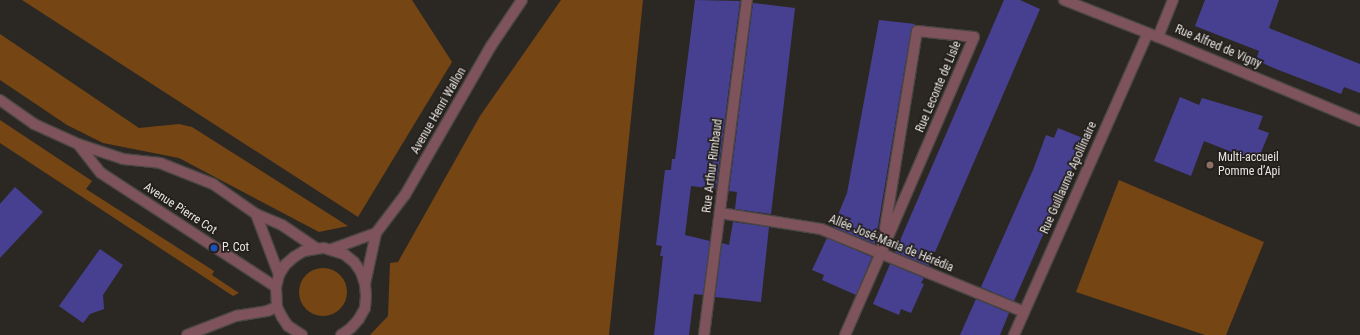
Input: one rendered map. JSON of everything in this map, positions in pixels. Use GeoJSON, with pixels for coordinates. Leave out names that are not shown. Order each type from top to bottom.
{"type":"FeatureCollection","features":[{"type":"Feature","properties":{"kind":"street","name":"Avenue Henri Wallon"},"geometry":{"type":"LineString","coordinates":[[365,284],[376,233],[405,195],[491,46],[522,0]]}},
{"type":"Feature","properties":{"kind":"street","name":"Rue Arthur Rimbaud"},"geometry":{"type":"LineString","coordinates":[[704,335],[747,0]]}},
{"type":"Feature","properties":{"kind":"street","name":"Rue Alfred de Vigny"},"geometry":{"type":"LineString","coordinates":[[1064,0],[1153,35],[1360,121]]}},
{"type":"Feature","properties":{"kind":"street","name":"Rue Guillaume Apollinaire"},"geometry":{"type":"LineString","coordinates":[[1014,335],[1153,35],[1173,0]]}},
{"type":"Feature","properties":{"kind":"street","name":"Rue Leconte de Lisle"},"geometry":{"type":"LineString","coordinates":[[845,335],[882,253],[974,37],[917,31],[882,253]]}},
{"type":"Feature","properties":{"kind":"street","name":"Avenue Pierre Cot"},"geometry":{"type":"LineString","coordinates":[[0,100],[34,124],[78,144],[123,159],[160,163],[213,184],[256,214],[282,225],[316,248]]}},
{"type":"Feature","properties":{"kind":"street","name":"Avenue Pierre Cot"},"geometry":{"type":"LineString","coordinates":[[78,144],[102,173],[276,288]]}},
{"type":"Feature","properties":{"kind":"street","name":"Allée José-Maria de Hérédia"},"geometry":{"type":"LineString","coordinates":[[720,213],[821,229],[1024,312]]}},
{"type":"Feature","properties":{"kind":"street"},"geometry":{"type":"LineString","coordinates":[[256,214],[279,275]]}},
{"type":"Feature","properties":{"kind":"street"},"geometry":{"type":"LineString","coordinates":[[332,249],[376,233]]}},
{"type":"Feature","properties":{"kind":"street"},"geometry":{"type":"LineString","coordinates":[[302,335],[288,326],[277,307],[276,288],[279,275],[285,265],[304,251],[316,248],[332,249],[344,254],[354,262],[361,272],[365,284],[366,296],[364,308],[355,323],[341,335]]}},
{"type":"Feature","properties":{"kind":"street"},"geometry":{"type":"LineString","coordinates":[[187,335],[236,316],[267,311],[277,307]]}},
{"type":"Feature","properties":{"kind":"shaded area"},"geometry":{"type":"Polygon","coordinates":[[[22,0],[412,0],[452,62],[358,217],[22,0]]]}},
{"type":"Feature","properties":{"kind":"shaded area"},"geometry":{"type":"Polygon","coordinates":[[[561,0],[643,0],[609,335],[370,335],[388,316],[390,263],[398,262],[480,116],[561,0]]]}},
{"type":"Feature","properties":{"kind":"shaded area"},"geometry":{"type":"Polygon","coordinates":[[[0,34],[139,128],[179,124],[192,127],[348,226],[319,232],[179,158],[103,143],[67,125],[0,80],[0,34]]]}},
{"type":"Feature","properties":{"kind":"shaded area"},"geometry":{"type":"Polygon","coordinates":[[[0,120],[92,181],[86,189],[214,271],[212,275],[239,293],[233,296],[0,143],[0,120]]]}},
{"type":"Feature","properties":{"kind":"shaded area"},"geometry":{"type":"Polygon","coordinates":[[[1119,180],[1264,242],[1226,335],[1205,335],[1076,292],[1119,180]]]}},
{"type":"Feature","properties":{"kind":"shaded area"},"geometry":{"type":"Polygon","coordinates":[[[323,268],[332,270],[340,275],[345,283],[347,292],[345,301],[340,309],[332,314],[323,316],[314,314],[306,309],[301,301],[299,292],[301,283],[306,275],[314,270],[323,268]]]}},
{"type":"Feature","properties":{"kind":"building"},"geometry":{"type":"Polygon","coordinates":[[[695,0],[740,1],[716,189],[691,186],[685,235],[710,241],[703,295],[694,294],[689,335],[654,335],[663,256],[660,256],[662,246],[656,245],[665,170],[671,170],[672,159],[675,159],[695,0]]]}},
{"type":"Feature","properties":{"kind":"building"},"geometry":{"type":"Polygon","coordinates":[[[1004,0],[1020,0],[1040,9],[929,266],[895,252],[1004,0]]]}},
{"type":"Feature","properties":{"kind":"building"},"geometry":{"type":"Polygon","coordinates":[[[1205,0],[1279,0],[1269,28],[1360,64],[1360,93],[1344,87],[1341,94],[1276,69],[1256,60],[1259,51],[1195,26],[1205,0]]]}},
{"type":"Feature","properties":{"kind":"building"},"geometry":{"type":"Polygon","coordinates":[[[753,3],[795,8],[771,214],[735,209],[737,192],[729,191],[753,3]]]}},
{"type":"Feature","properties":{"kind":"building"},"geometry":{"type":"Polygon","coordinates":[[[879,20],[915,24],[911,30],[875,244],[833,227],[847,193],[879,20]]]}},
{"type":"Feature","properties":{"kind":"building","name":"Multi-accueil Pomme d’Api"},"geometry":{"type":"Polygon","coordinates":[[[1180,97],[1199,105],[1202,98],[1263,116],[1258,129],[1269,133],[1257,162],[1204,141],[1191,176],[1154,161],[1180,97]]]}},
{"type":"Feature","properties":{"kind":"building"},"geometry":{"type":"Polygon","coordinates":[[[1058,128],[1085,139],[1014,301],[981,287],[1033,170],[1046,135],[1054,138],[1058,128]]]}},
{"type":"Feature","properties":{"kind":"building"},"geometry":{"type":"Polygon","coordinates":[[[15,187],[43,212],[0,258],[0,204],[15,187]]]}},
{"type":"Feature","properties":{"kind":"building"},"geometry":{"type":"Polygon","coordinates":[[[733,222],[769,227],[761,302],[715,297],[722,243],[729,245],[733,222]]]}},
{"type":"Feature","properties":{"kind":"building"},"geometry":{"type":"Polygon","coordinates":[[[827,238],[872,257],[856,295],[822,280],[824,275],[812,270],[827,238]]]}},
{"type":"Feature","properties":{"kind":"building"},"geometry":{"type":"Polygon","coordinates":[[[100,249],[123,265],[103,295],[104,309],[90,314],[83,323],[59,306],[100,249]]]}},
{"type":"Feature","properties":{"kind":"building"},"geometry":{"type":"Polygon","coordinates":[[[890,264],[924,278],[921,283],[924,284],[911,313],[901,309],[899,315],[873,304],[890,264]]]}},
{"type":"Feature","properties":{"kind":"building"},"geometry":{"type":"Polygon","coordinates":[[[976,299],[1009,313],[1000,335],[960,335],[976,299]]]}},
{"type":"Feature","properties":{"kind":"place","name":"Multi-accueil Pomme d’Api"},"geometry":{"type":"Point","coordinates":[1210,165]}},
{"type":"Feature","properties":{"kind":"place","name":"P. Cot"},"geometry":{"type":"Point","coordinates":[214,248]}}]}
